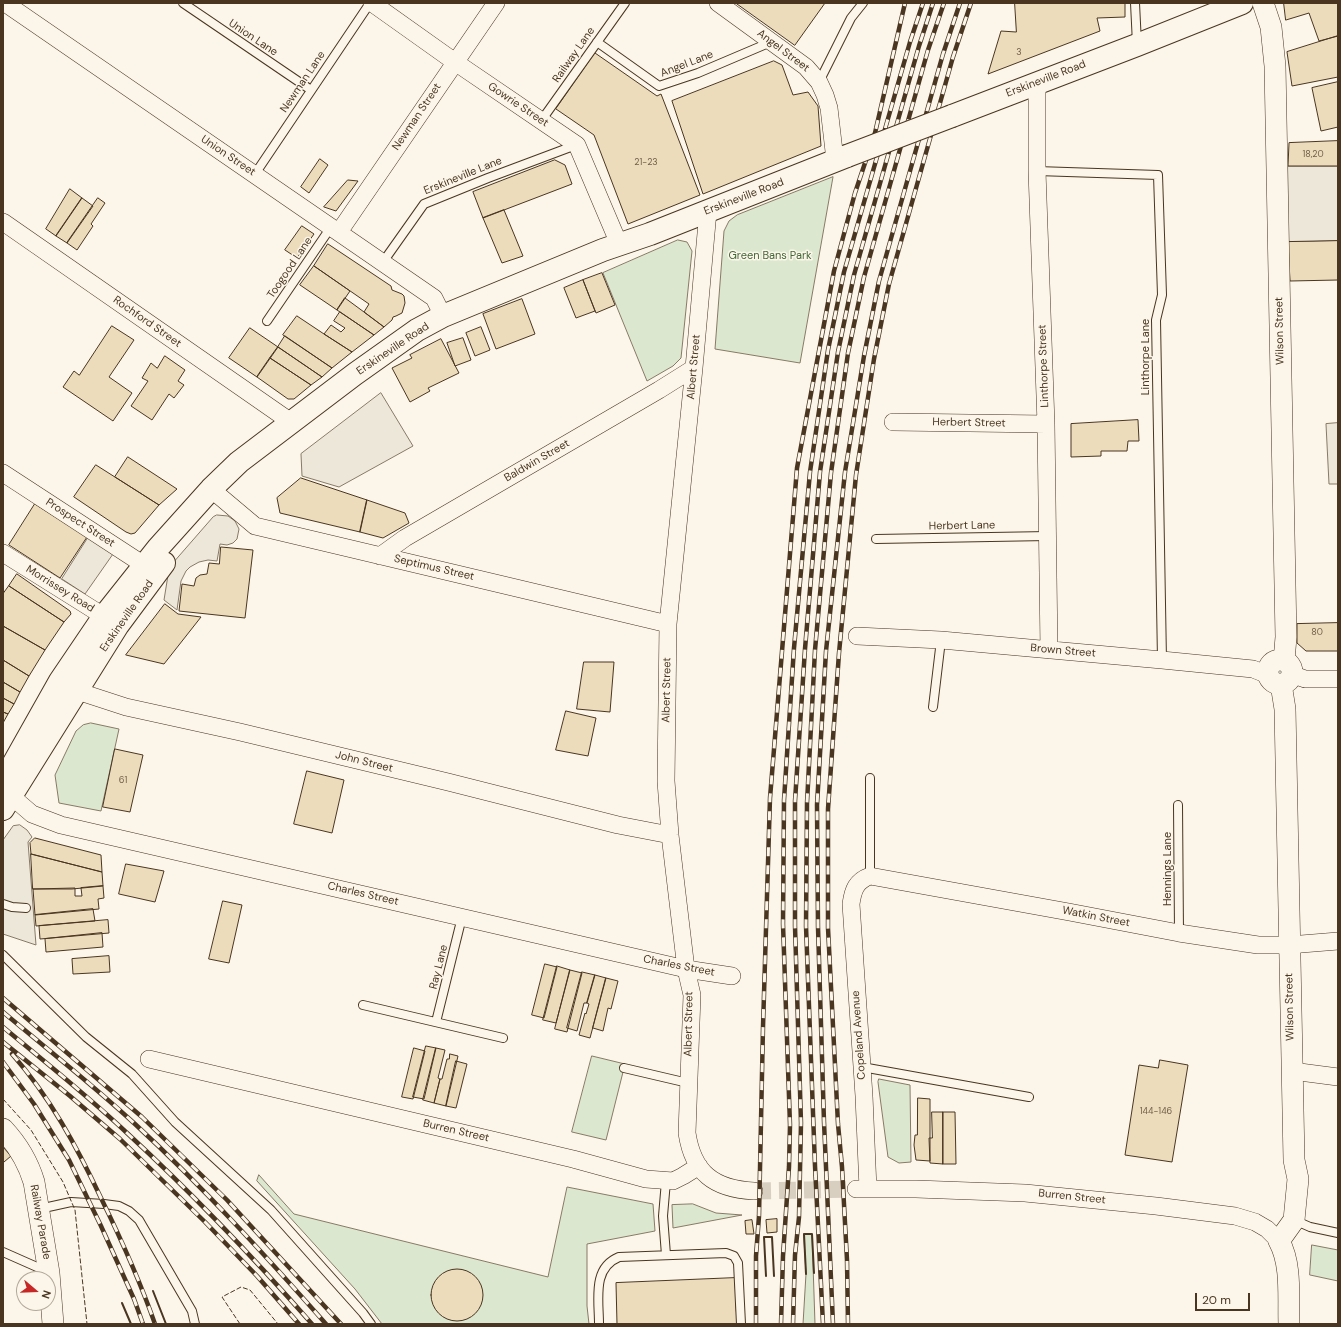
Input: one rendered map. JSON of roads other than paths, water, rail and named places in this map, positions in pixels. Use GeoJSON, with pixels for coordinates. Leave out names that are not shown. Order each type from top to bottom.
{"type":"FeatureCollection","features":[{"type":"Feature","properties":{"kind":"main road","name":"Erskineville Road"},"geometry":{"type":"LineString","coordinates":[[5,794],[68,686],[111,621],[150,570],[189,531],[215,493],[272,437],[417,330],[443,316],[619,244],[650,234],[841,158],[1137,45],[1217,9],[1242,3]]}},
{"type":"Feature","properties":{"kind":"street","name":"Union Street"},"geometry":{"type":"LineString","coordinates":[[5,3],[434,298],[443,316]]}},
{"type":"Feature","properties":{"kind":"street","name":"Gowrie Street"},"geometry":{"type":"LineString","coordinates":[[371,3],[577,145]]}},
{"type":"Feature","properties":{"kind":"street","name":"Newman Street"},"geometry":{"type":"LineString","coordinates":[[335,230],[496,3]]}},
{"type":"Feature","properties":{"kind":"street","name":"Angel Street"},"geometry":{"type":"LineString","coordinates":[[718,3],[806,67],[819,82],[829,108],[841,158]]}},
{"type":"Feature","properties":{"kind":"street","name":"Wilson Street"},"geometry":{"type":"LineString","coordinates":[[1263,3],[1271,27],[1276,66],[1286,638],[1281,674],[1285,709],[1294,1160],[1298,1179],[1294,1220],[1279,1241]]}},
{"type":"Feature","properties":{"kind":"street","name":"Linthorpe Street"},"geometry":{"type":"LineString","coordinates":[[1037,82],[1037,171],[1046,424],[1049,650]]}},
{"type":"Feature","properties":{"kind":"street"},"geometry":{"type":"LineString","coordinates":[[577,145],[619,244]]}},
{"type":"Feature","properties":{"kind":"street","name":"Albert Street"},"geometry":{"type":"LineString","coordinates":[[699,1166],[688,1145],[688,1083],[692,995],[686,969],[670,836],[666,781],[668,624],[694,368],[708,211]]}},
{"type":"Feature","properties":{"kind":"street","name":"Rochford Street"},"geometry":{"type":"LineString","coordinates":[[3,222],[291,422]]}},
{"type":"Feature","properties":{"kind":"street","name":"Baldwin Street"},"geometry":{"type":"LineString","coordinates":[[380,556],[405,538],[663,388],[694,368]]}},
{"type":"Feature","properties":{"kind":"street","name":"Herbert Street"},"geometry":{"type":"LineString","coordinates":[[893,422],[1046,424]]}},
{"type":"Feature","properties":{"kind":"street","name":"Prospect Street"},"geometry":{"type":"LineString","coordinates":[[3,473],[150,570]]}},
{"type":"Feature","properties":{"kind":"street","name":"Septimus Street"},"geometry":{"type":"LineString","coordinates":[[215,493],[255,526],[668,624]]}},
{"type":"Feature","properties":{"kind":"street","name":"Morrissey Road"},"geometry":{"type":"LineString","coordinates":[[3,553],[111,621]]}},
{"type":"Feature","properties":{"kind":"street","name":"Brown Street"},"geometry":{"type":"LineString","coordinates":[[857,636],[941,640],[1252,669],[1304,679],[1338,679]]}},
{"type":"Feature","properties":{"kind":"street","name":"John Street"},"geometry":{"type":"LineString","coordinates":[[68,686],[126,707],[247,733],[618,825],[670,836]]}},
{"type":"Feature","properties":{"kind":"street","name":"Charles Street"},"geometry":{"type":"LineString","coordinates":[[5,794],[32,814],[61,825],[686,969],[732,976]]}},
{"type":"Feature","properties":{"kind":"street","name":"Watkin Street"},"geometry":{"type":"LineString","coordinates":[[864,880],[1070,912],[1179,933],[1258,945],[1289,945],[1338,941]]}},
{"type":"Feature","properties":{"kind":"street","name":"Copeland Avenue"},"geometry":{"type":"LineString","coordinates":[[862,1189],[862,1067],[851,904],[852,893],[864,880]]}},
{"type":"Feature","properties":{"kind":"street","name":"Burren Street"},"geometry":{"type":"LineString","coordinates":[[149,1059],[566,1157],[636,1177],[666,1181],[676,1180],[699,1166]]}},
{"type":"Feature","properties":{"kind":"street"},"geometry":{"type":"LineString","coordinates":[[1292,1071],[1338,1077]]}},
{"type":"Feature","properties":{"kind":"street","name":"Railway Parade"},"geometry":{"type":"LineString","coordinates":[[3,1129],[30,1167],[39,1209],[48,1271]]}},
{"type":"Feature","properties":{"kind":"street"},"geometry":{"type":"LineString","coordinates":[[699,1166],[714,1181],[725,1187],[736,1190],[754,1190]]}},
{"type":"Feature","properties":{"kind":"street","name":"Burren Street"},"geometry":{"type":"LineString","coordinates":[[862,1189],[1024,1193],[1156,1206],[1235,1216],[1255,1222],[1267,1229],[1279,1241]]}},
{"type":"Feature","properties":{"kind":"street"},"geometry":{"type":"LineString","coordinates":[[1279,1241],[1283,1248],[1288,1275],[1289,1324]]}},
{"type":"Feature","properties":{"kind":"street","name":"Railway Parade"},"geometry":{"type":"LineString","coordinates":[[52,1311],[53,1324]]}},
{"type":"Feature","properties":{"kind":"lane","name":"Union Lane"},"geometry":{"type":"LineString","coordinates":[[183,3],[311,90]]}},
{"type":"Feature","properties":{"kind":"lane","name":"Newman Lane"},"geometry":{"type":"LineString","coordinates":[[254,174],[371,3]]}},
{"type":"Feature","properties":{"kind":"lane","name":"Railway Lane"},"geometry":{"type":"LineString","coordinates":[[541,121],[625,3]]}},
{"type":"Feature","properties":{"kind":"lane"},"geometry":{"type":"LineString","coordinates":[[819,82],[851,18],[863,3]]}},
{"type":"Feature","properties":{"kind":"lane"},"geometry":{"type":"LineString","coordinates":[[1135,3],[1137,45]]}},
{"type":"Feature","properties":{"kind":"lane","name":"Angel Lane"},"geometry":{"type":"LineString","coordinates":[[597,42],[659,86],[698,73],[772,42]]}},
{"type":"Feature","properties":{"kind":"lane","name":"Erskineville Lane"},"geometry":{"type":"LineString","coordinates":[[383,262],[424,204],[488,178],[577,145]]}},
{"type":"Feature","properties":{"kind":"lane","name":"Linthorpe Lane"},"geometry":{"type":"LineString","coordinates":[[1037,171],[1158,175],[1162,295],[1156,320],[1162,660]]}},
{"type":"Feature","properties":{"kind":"lane","name":"Toogood Lane"},"geometry":{"type":"LineString","coordinates":[[267,322],[335,230]]}},
{"type":"Feature","properties":{"kind":"lane","name":"Herbert Lane"},"geometry":{"type":"LineString","coordinates":[[876,538],[1048,536]]}},
{"type":"Feature","properties":{"kind":"lane"},"geometry":{"type":"LineString","coordinates":[[933,707],[941,640]]}},
{"type":"Feature","properties":{"kind":"lane"},"geometry":{"type":"LineString","coordinates":[[864,880],[870,778]]}},
{"type":"Feature","properties":{"kind":"lane","name":"Hennings Lane"},"geometry":{"type":"LineString","coordinates":[[1178,805],[1179,933]]}},
{"type":"Feature","properties":{"kind":"lane"},"geometry":{"type":"LineString","coordinates":[[3,904],[12,907],[26,908]]}},
{"type":"Feature","properties":{"kind":"lane","name":"Ray Lane"},"geometry":{"type":"LineString","coordinates":[[436,1022],[462,917]]}},
{"type":"Feature","properties":{"kind":"lane"},"geometry":{"type":"LineString","coordinates":[[3,955],[86,1037],[132,1074],[175,1122],[271,1210],[363,1313],[371,1324]]}},
{"type":"Feature","properties":{"kind":"lane"},"geometry":{"type":"LineString","coordinates":[[363,1004],[503,1038]]}},
{"type":"Feature","properties":{"kind":"lane"},"geometry":{"type":"LineString","coordinates":[[862,1067],[1029,1097]]}},
{"type":"Feature","properties":{"kind":"lane"},"geometry":{"type":"LineString","coordinates":[[624,1068],[688,1083]]}},
{"type":"Feature","properties":{"kind":"lane"},"geometry":{"type":"LineString","coordinates":[[666,1181],[663,1216],[666,1255]]}},
{"type":"Feature","properties":{"kind":"lane"},"geometry":{"type":"LineString","coordinates":[[39,1209],[71,1202],[119,1206],[129,1211],[139,1220],[192,1311],[195,1324]]}},
{"type":"Feature","properties":{"kind":"lane"},"geometry":{"type":"LineString","coordinates":[[1294,1220],[1310,1227],[1338,1233]]}},
{"type":"Feature","properties":{"kind":"lane"},"geometry":{"type":"LineString","coordinates":[[3,1252],[44,1271]]}},
{"type":"Feature","properties":{"kind":"lane"},"geometry":{"type":"LineString","coordinates":[[599,1324],[598,1284],[606,1265],[612,1260],[620,1257],[726,1253],[734,1256],[738,1263],[741,1324]]}},
{"type":"Feature","properties":{"kind":"tunnel"},"geometry":{"type":"LineString","coordinates":[[754,1191],[856,1189]]}},
{"type":"Feature","properties":{"kind":"railway"},"geometry":{"type":"LineString","coordinates":[[756,1324],[756,1256],[759,1216],[770,798],[797,468],[834,271],[855,193],[875,133],[905,3]]}},
{"type":"Feature","properties":{"kind":"railway"},"geometry":{"type":"LineString","coordinates":[[781,1324],[790,1125],[783,924],[784,800],[794,648],[810,472],[828,350],[844,272],[910,42],[923,3]]}},
{"type":"Feature","properties":{"kind":"railway"},"geometry":{"type":"LineString","coordinates":[[793,1324],[795,1255],[799,1217],[801,1123],[795,926],[795,801],[805,649],[820,472],[838,352],[854,275],[919,46],[933,3]]}},
{"type":"Feature","properties":{"kind":"railway"},"geometry":{"type":"LineString","coordinates":[[823,1324],[815,1166],[806,926],[807,803],[815,650],[831,473],[848,353],[864,277],[928,50],[944,3]]}},
{"type":"Feature","properties":{"kind":"railway"},"geometry":{"type":"LineString","coordinates":[[833,1324],[824,1122],[818,927],[817,805],[826,651],[845,472],[864,356],[879,281],[943,54],[960,3]]}},
{"type":"Feature","properties":{"kind":"railway"},"geometry":{"type":"LineString","coordinates":[[848,1324],[847,1260],[838,1124],[828,928],[828,809],[839,653],[856,475],[874,359],[889,284],[953,57],[971,3]]}},
{"type":"Feature","properties":{"kind":"railway"},"geometry":{"type":"LineString","coordinates":[[3,998],[142,1117],[227,1200],[341,1324]]}},
{"type":"Feature","properties":{"kind":"railway"},"geometry":{"type":"LineString","coordinates":[[3,1012],[103,1095],[185,1172],[280,1272],[326,1324]]}},
{"type":"Feature","properties":{"kind":"railway"},"geometry":{"type":"LineString","coordinates":[[3,1027],[112,1119],[175,1179],[222,1226],[312,1324]]}},
{"type":"Feature","properties":{"kind":"railway"},"geometry":{"type":"LineString","coordinates":[[3,1042],[120,1139],[205,1222],[257,1276],[299,1324]]}},
{"type":"Feature","properties":{"kind":"railway"},"geometry":{"type":"LineString","coordinates":[[12,1054],[39,1087],[72,1141],[123,1245],[155,1324]]}},
{"type":"Feature","properties":{"kind":"railway"},"geometry":{"type":"LineString","coordinates":[[3,1062],[34,1104],[69,1160],[134,1299],[143,1324]]}},
{"type":"Feature","properties":{"kind":"park label","name":"Green Bans Park"},"geometry":{"type":"Point","coordinates":[770,256]}}]}
